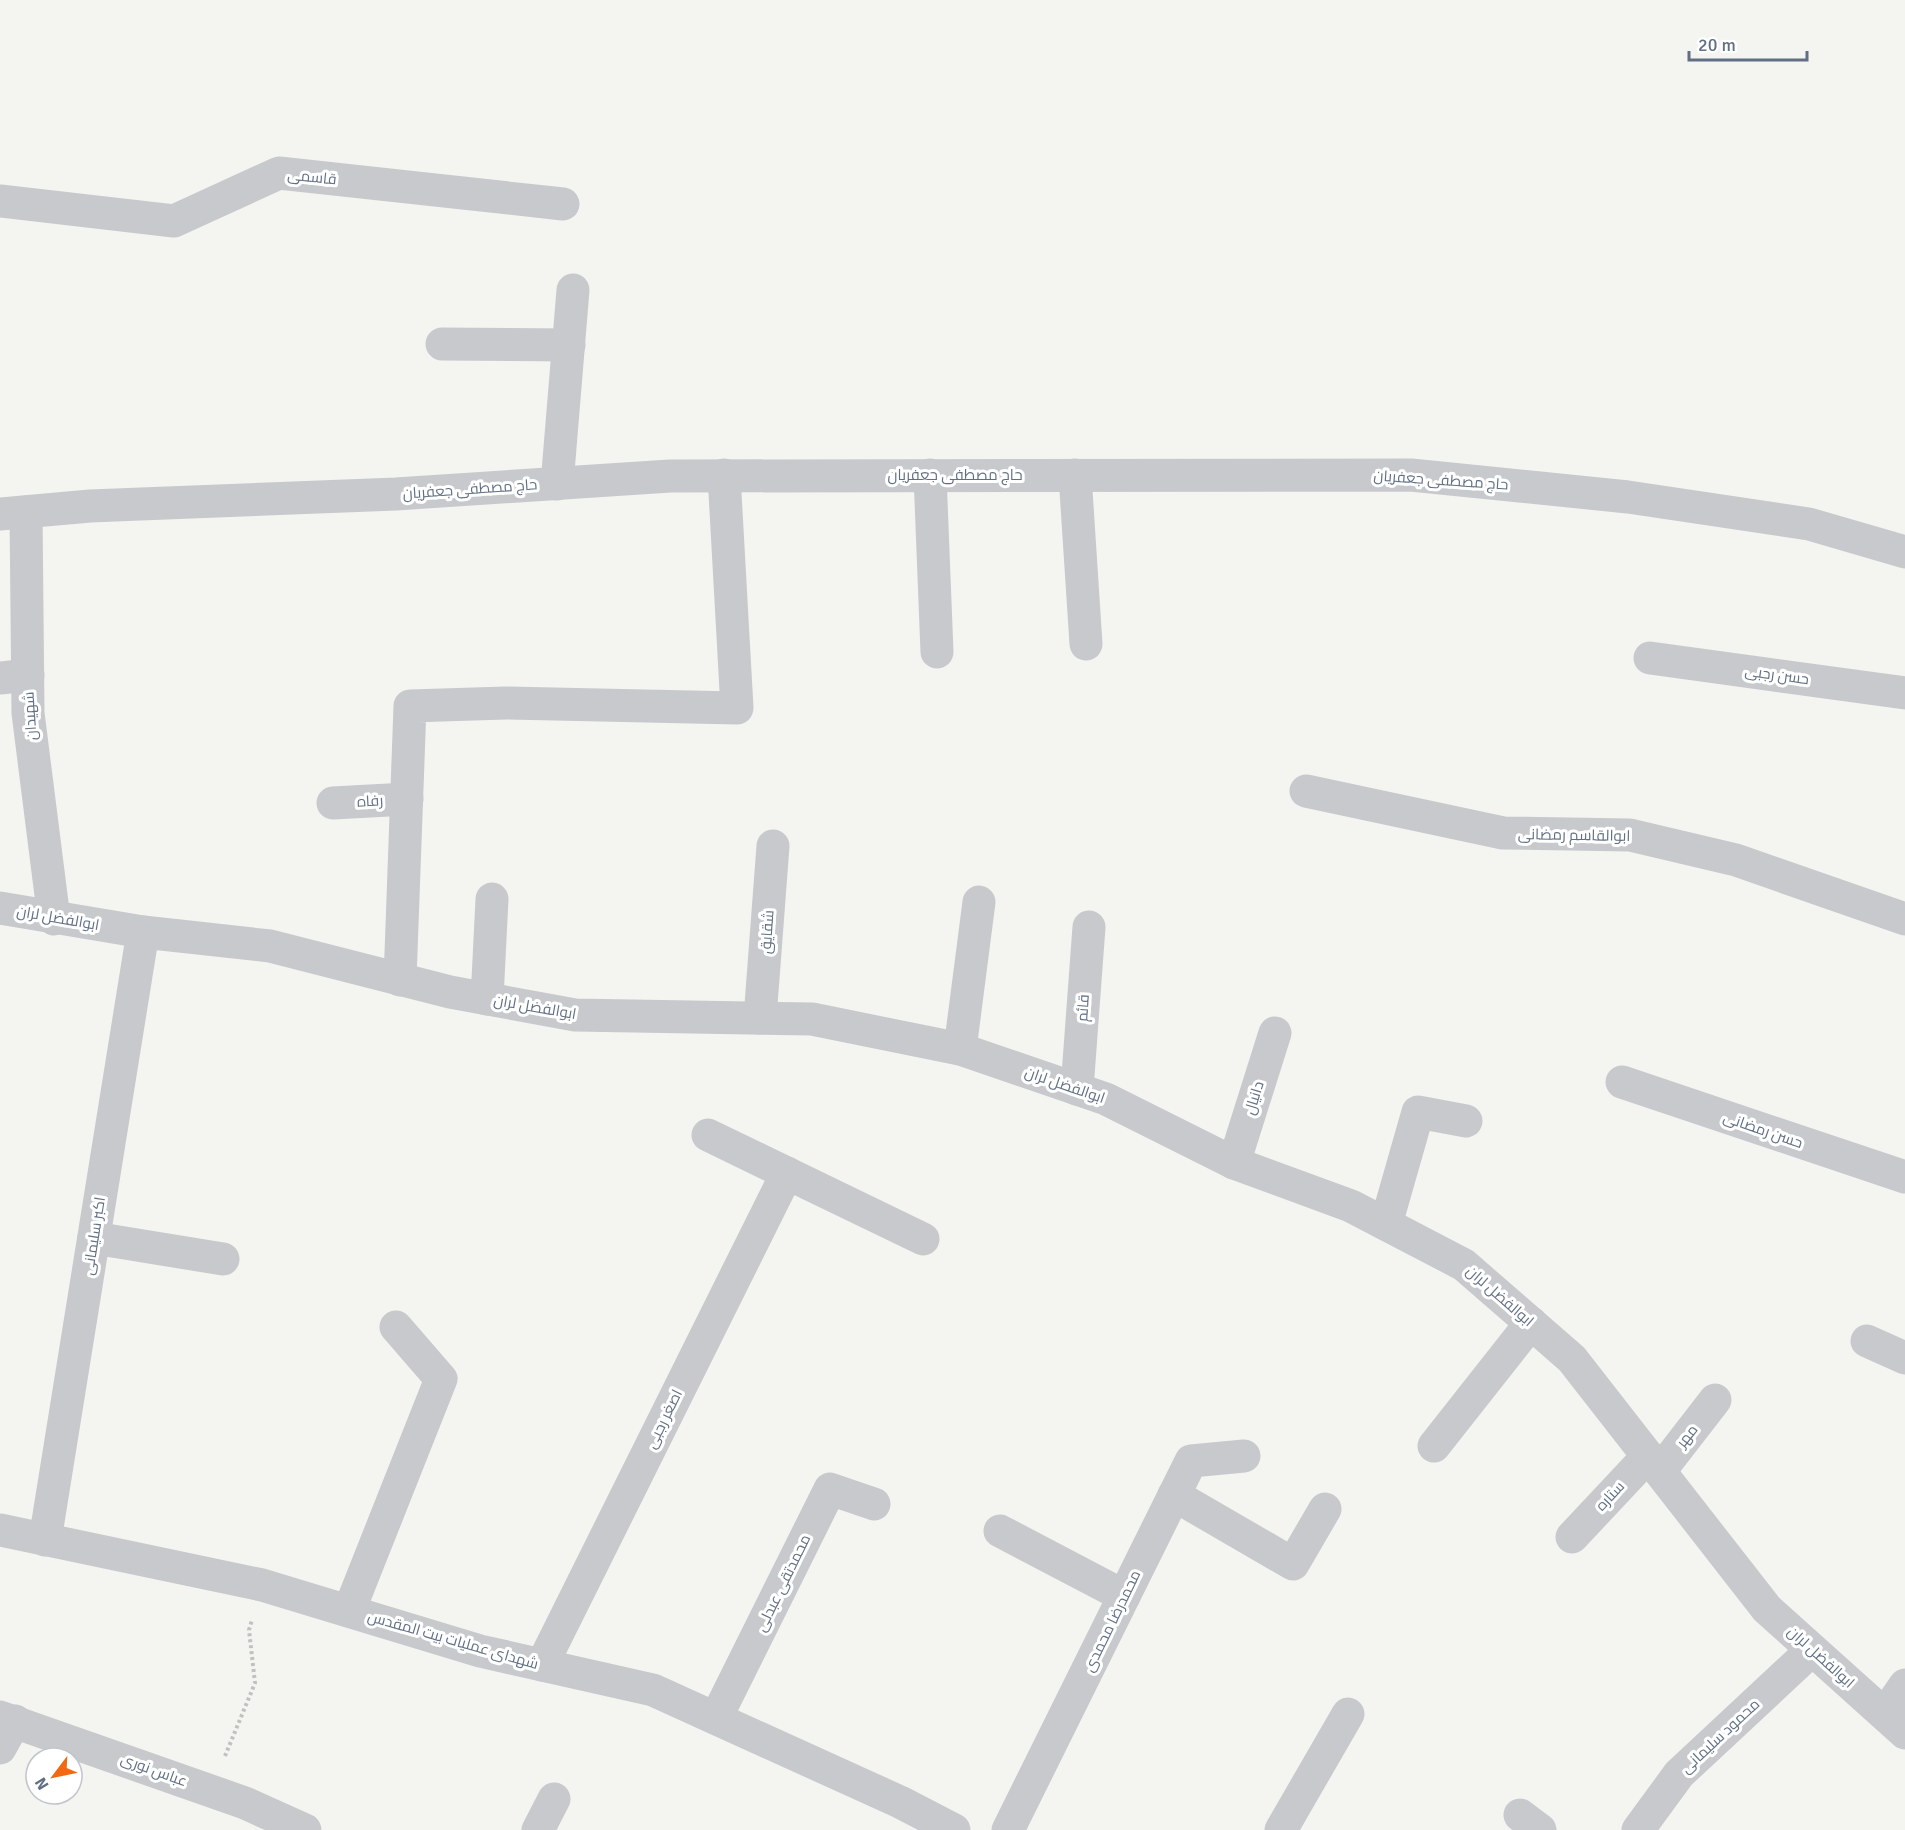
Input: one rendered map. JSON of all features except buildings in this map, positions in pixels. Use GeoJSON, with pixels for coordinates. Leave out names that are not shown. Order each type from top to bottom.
{"type":"FeatureCollection","features":[{"type":"Feature","properties":{"kind":"street","name":"قاسمی"},"geometry":{"type":"LineString","coordinates":[[0,201],[174,221],[279,173],[563,204]]}},
{"type":"Feature","properties":{"kind":"street"},"geometry":{"type":"LineString","coordinates":[[557,484],[573,290]]}},
{"type":"Feature","properties":{"kind":"street"},"geometry":{"type":"LineString","coordinates":[[442,344],[569,345]]}},
{"type":"Feature","properties":{"kind":"street"},"geometry":{"type":"LineString","coordinates":[[400,980],[410,706],[506,703],[737,708],[724,475]]}},
{"type":"Feature","properties":{"kind":"street"},"geometry":{"type":"LineString","coordinates":[[930,475],[938,652]]}},
{"type":"Feature","properties":{"kind":"street"},"geometry":{"type":"LineString","coordinates":[[1075,475],[1086,644]]}},
{"type":"Feature","properties":{"kind":"street","name":"حاج مصطفی جعفریان"},"geometry":{"type":"LineString","coordinates":[[13,513],[90,506],[396,494],[670,476],[1411,475],[1628,497],[1809,524],[1905,552]]}},
{"type":"Feature","properties":{"kind":"street","name":"شهیدان"},"geometry":{"type":"LineString","coordinates":[[13,513],[14,677],[28,713],[54,919]]}},
{"type":"Feature","properties":{"kind":"street","name":"حسن رجبی"},"geometry":{"type":"LineString","coordinates":[[1650,658],[1905,693]]}},
{"type":"Feature","properties":{"kind":"street","name":"ابوالقاسم رمضانی"},"geometry":{"type":"LineString","coordinates":[[1306,791],[1503,833],[1630,835],[1736,860],[1905,919]]}},
{"type":"Feature","properties":{"kind":"street","name":"رفاه"},"geometry":{"type":"LineString","coordinates":[[333,803],[407,799]]}},
{"type":"Feature","properties":{"kind":"street","name":"شقایق"},"geometry":{"type":"LineString","coordinates":[[760,1017],[773,846]]}},
{"type":"Feature","properties":{"kind":"street"},"geometry":{"type":"LineString","coordinates":[[487,999],[492,899]]}},
{"type":"Feature","properties":{"kind":"street"},"geometry":{"type":"LineString","coordinates":[[960,1049],[979,902]]}},
{"type":"Feature","properties":{"kind":"street","name":"ابوالفضل لران"},"geometry":{"type":"LineString","coordinates":[[0,908],[54,919],[143,932],[270,946],[450,992],[575,1015],[812,1018],[960,1049],[1106,1099],[1234,1163],[1351,1206],[1464,1265],[1572,1359],[1767,1609],[1895,1723]]}},
{"type":"Feature","properties":{"kind":"street","name":"قائم"},"geometry":{"type":"LineString","coordinates":[[1077,1089],[1089,927]]}},
{"type":"Feature","properties":{"kind":"street","name":"اکبر سلیمانی"},"geometry":{"type":"LineString","coordinates":[[45,1540],[143,932]]}},
{"type":"Feature","properties":{"kind":"street","name":"دانیال"},"geometry":{"type":"LineString","coordinates":[[1234,1163],[1275,1033]]}},
{"type":"Feature","properties":{"kind":"street","name":"حسن رمضانی"},"geometry":{"type":"LineString","coordinates":[[1622,1082],[1905,1177]]}},
{"type":"Feature","properties":{"kind":"street"},"geometry":{"type":"LineString","coordinates":[[1386,1224],[1418,1112],[1466,1121]]}},
{"type":"Feature","properties":{"kind":"street"},"geometry":{"type":"LineString","coordinates":[[708,1135],[923,1239]]}},
{"type":"Feature","properties":{"kind":"street","name":"اصغر رجبی"},"geometry":{"type":"LineString","coordinates":[[542,1665],[787,1173]]}},
{"type":"Feature","properties":{"kind":"street"},"geometry":{"type":"LineString","coordinates":[[93,1238],[223,1259]]}},
{"type":"Feature","properties":{"kind":"street"},"geometry":{"type":"LineString","coordinates":[[1434,1446],[1530,1323]]}},
{"type":"Feature","properties":{"kind":"street"},"geometry":{"type":"LineString","coordinates":[[349,1611],[441,1379],[396,1327]]}},
{"type":"Feature","properties":{"kind":"street"},"geometry":{"type":"LineString","coordinates":[[1867,1341],[1905,1358]]}},
{"type":"Feature","properties":{"kind":"street","name":"مهر"},"geometry":{"type":"LineString","coordinates":[[1654,1463],[1715,1401]]}},
{"type":"Feature","properties":{"kind":"street","name":"محمدرضا محمدی"},"geometry":{"type":"LineString","coordinates":[[1008,1830],[1191,1461],[1244,1456]]}},
{"type":"Feature","properties":{"kind":"street","name":"ستاره"},"geometry":{"type":"LineString","coordinates":[[1572,1537],[1654,1463]]}},
{"type":"Feature","properties":{"kind":"street","name":"محمدتقی عبدلی"},"geometry":{"type":"LineString","coordinates":[[716,1718],[830,1489],[874,1504]]}},
{"type":"Feature","properties":{"kind":"street"},"geometry":{"type":"LineString","coordinates":[[1174,1495],[1293,1564],[1324,1509]]}},
{"type":"Feature","properties":{"kind":"street","name":"شهدای عملیات بیت المقدس"},"geometry":{"type":"LineString","coordinates":[[0,1530],[262,1585],[480,1651],[653,1690],[900,1802],[954,1830]]}},
{"type":"Feature","properties":{"kind":"street"},"geometry":{"type":"LineString","coordinates":[[1000,1531],[1124,1596]]}},
{"type":"Feature","properties":{"kind":"street","name":"محمود سلیمانی"},"geometry":{"type":"LineString","coordinates":[[1638,1830],[1679,1774],[1812,1650]]}},
{"type":"Feature","properties":{"kind":"street"},"geometry":{"type":"LineString","coordinates":[[1895,1723],[1905,1685]]}},
{"type":"Feature","properties":{"kind":"street"},"geometry":{"type":"LineString","coordinates":[[1281,1830],[1348,1714]]}},
{"type":"Feature","properties":{"kind":"street","name":"عباس نوری"},"geometry":{"type":"LineString","coordinates":[[5,1729],[212,1791],[305,1830]]}},
{"type":"Feature","properties":{"kind":"street"},"geometry":{"type":"LineString","coordinates":[[538,1830],[554,1799]]}},
{"type":"Feature","properties":{"kind":"path"},"geometry":{"type":"LineString","coordinates":[[212,1791],[255,1683],[249,1630],[262,1585]]}}]}
